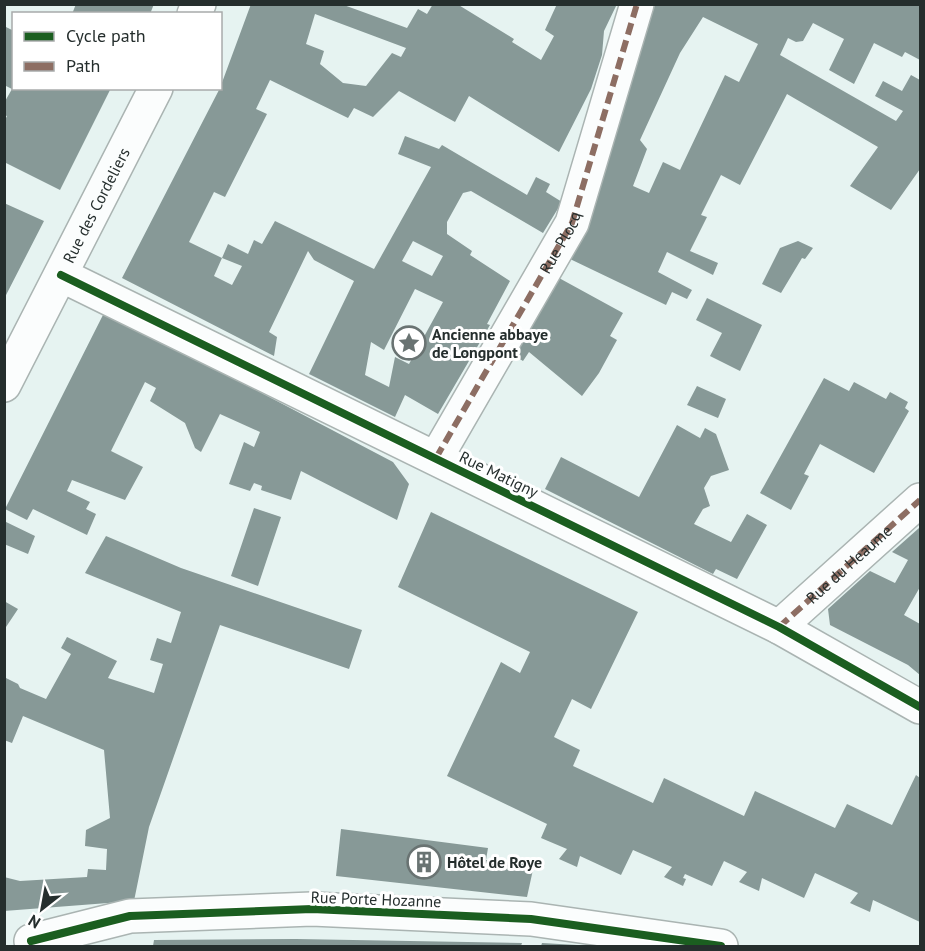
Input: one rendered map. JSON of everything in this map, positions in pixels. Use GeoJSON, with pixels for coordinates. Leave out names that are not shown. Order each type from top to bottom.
{"type":"FeatureCollection","features":[{"type":"Feature","properties":{"kind":"street","name":"Rue Plocq"},"geometry":{"type":"LineString","coordinates":[[436,458],[572,223],[638,4]]}},
{"type":"Feature","properties":{"kind":"street","name":"Rue des Cordeliers"},"geometry":{"type":"LineString","coordinates":[[4,385],[155,90]]}},
{"type":"Feature","properties":{"kind":"street","name":"Rue Matigny"},"geometry":{"type":"LineString","coordinates":[[61,275],[779,627],[921,707]]}},
{"type":"Feature","properties":{"kind":"street","name":"Rue du Heaume"},"geometry":{"type":"LineString","coordinates":[[779,627],[921,500]]}},
{"type":"Feature","properties":{"kind":"street","name":"Rue Porte Hozanne"},"geometry":{"type":"LineString","coordinates":[[25,940],[130,916],[312,909],[529,933],[721,946]]}},
{"type":"Feature","properties":{"kind":"building"},"geometry":{"type":"Polygon","coordinates":[[[76,4],[154,4],[151,12],[73,12],[76,4]]]}},
{"type":"Feature","properties":{"kind":"building"},"geometry":{"type":"Polygon","coordinates":[[[251,4],[341,4],[407,28],[418,9],[427,14],[433,4],[457,4],[514,39],[512,42],[541,60],[554,36],[545,30],[557,4],[617,4],[604,31],[602,55],[591,89],[559,152],[469,96],[455,122],[399,91],[373,117],[354,108],[348,118],[270,80],[256,109],[267,114],[225,197],[214,192],[189,242],[222,258],[228,244],[248,254],[254,240],[262,244],[275,221],[374,269],[431,167],[398,154],[405,136],[439,149],[442,145],[527,195],[536,177],[550,184],[546,192],[562,202],[543,233],[471,191],[463,193],[447,222],[447,234],[472,251],[470,255],[510,281],[487,324],[490,325],[438,414],[405,395],[395,417],[309,374],[354,281],[314,260],[308,251],[269,332],[277,337],[274,356],[122,278],[219,90],[222,90],[222,83],[251,4]],[[315,14],[306,44],[324,51],[320,64],[343,83],[366,86],[392,53],[401,57],[406,48],[315,14]],[[413,241],[402,261],[432,276],[443,256],[413,241]],[[222,258],[214,276],[232,285],[242,266],[222,258]],[[415,289],[384,350],[371,342],[365,375],[389,387],[395,357],[409,364],[443,302],[415,289]]]}},
{"type":"Feature","properties":{"kind":"building"},"geometry":{"type":"Polygon","coordinates":[[[655,4],[920,4],[920,60],[905,52],[902,57],[874,43],[854,84],[829,70],[844,39],[813,23],[803,41],[796,42],[788,38],[780,55],[896,121],[903,111],[875,96],[883,81],[902,91],[911,75],[920,80],[920,169],[891,210],[850,186],[878,147],[787,94],[740,185],[721,175],[701,215],[707,217],[690,251],[718,263],[713,275],[667,252],[658,272],[692,290],[687,299],[672,292],[666,305],[570,259],[603,172],[655,4]],[[703,17],[680,53],[640,140],[647,149],[633,186],[649,193],[663,162],[680,170],[725,75],[739,82],[758,44],[703,17]]]}},
{"type":"Feature","properties":{"kind":"building"},"geometry":{"type":"Polygon","coordinates":[[[4,26],[12,30],[12,89],[4,85],[4,26]]]}},
{"type":"Feature","properties":{"kind":"building"},"geometry":{"type":"Polygon","coordinates":[[[12,89],[110,90],[60,190],[4,162],[4,122],[7,116],[4,115],[4,103],[12,89]]]}},
{"type":"Feature","properties":{"kind":"building"},"geometry":{"type":"Polygon","coordinates":[[[4,203],[44,221],[4,299],[4,203]]]}},
{"type":"Feature","properties":{"kind":"building"},"geometry":{"type":"Polygon","coordinates":[[[798,241],[813,248],[805,259],[802,258],[781,293],[762,284],[780,248],[798,241]]]}},
{"type":"Feature","properties":{"kind":"building"},"geometry":{"type":"Polygon","coordinates":[[[559,278],[623,313],[610,336],[617,340],[599,373],[582,396],[529,352],[523,361],[515,356],[559,278]]]}},
{"type":"Feature","properties":{"kind":"building"},"geometry":{"type":"Polygon","coordinates":[[[707,298],[762,325],[740,371],[710,356],[722,333],[696,320],[707,298]]]}},
{"type":"Feature","properties":{"kind":"building"},"geometry":{"type":"Polygon","coordinates":[[[105,311],[393,462],[409,484],[397,520],[301,471],[291,500],[261,490],[262,486],[254,483],[250,491],[229,484],[244,442],[254,447],[260,432],[220,414],[201,452],[195,448],[185,423],[150,401],[156,388],[145,382],[111,451],[143,467],[125,500],[72,480],[67,491],[90,502],[86,509],[96,514],[87,535],[33,509],[27,520],[5,509],[105,311]]]}},
{"type":"Feature","properties":{"kind":"building"},"geometry":{"type":"Polygon","coordinates":[[[824,378],[849,391],[854,382],[886,399],[890,392],[908,402],[905,408],[909,411],[874,473],[820,444],[804,474],[809,476],[791,510],[760,493],[824,378]]]}},
{"type":"Feature","properties":{"kind":"building"},"geometry":{"type":"Polygon","coordinates":[[[697,386],[726,399],[718,418],[687,405],[697,386]]]}},
{"type":"Feature","properties":{"kind":"building"},"geometry":{"type":"Polygon","coordinates":[[[677,425],[700,438],[705,428],[716,434],[729,470],[711,476],[704,488],[710,506],[703,509],[694,524],[731,542],[747,514],[767,525],[737,579],[716,569],[713,574],[545,489],[561,457],[639,497],[677,425]]]}},
{"type":"Feature","properties":{"kind":"building"},"geometry":{"type":"Polygon","coordinates":[[[254,508],[281,517],[258,586],[231,576],[254,508]]]}},
{"type":"Feature","properties":{"kind":"building"},"geometry":{"type":"Polygon","coordinates":[[[431,512],[638,612],[591,709],[572,699],[554,737],[580,750],[573,766],[653,803],[664,778],[744,816],[755,791],[835,828],[847,804],[892,825],[916,775],[920,778],[920,922],[873,900],[870,912],[850,903],[858,893],[815,873],[804,898],[762,878],[759,891],[739,882],[747,872],[724,861],[712,886],[685,874],[683,878],[686,879],[683,886],[664,877],[672,867],[633,850],[621,875],[580,856],[577,867],[559,859],[567,849],[541,838],[547,824],[447,776],[501,662],[520,673],[530,652],[398,587],[431,512]]]}},
{"type":"Feature","properties":{"kind":"building"},"geometry":{"type":"Polygon","coordinates":[[[4,521],[35,536],[28,554],[4,544],[4,521]]]}},
{"type":"Feature","properties":{"kind":"building"},"geometry":{"type":"Polygon","coordinates":[[[919,528],[920,587],[904,615],[920,624],[920,675],[908,665],[830,625],[828,609],[870,571],[895,583],[908,560],[892,552],[919,528]]]}},
{"type":"Feature","properties":{"kind":"building"},"geometry":{"type":"Polygon","coordinates":[[[106,536],[181,568],[362,630],[349,669],[220,625],[149,827],[134,901],[4,911],[4,877],[20,881],[87,877],[88,869],[106,870],[107,849],[85,846],[86,830],[110,818],[104,750],[23,716],[12,743],[4,740],[4,677],[18,684],[20,688],[46,699],[71,654],[61,648],[67,637],[117,661],[108,678],[154,693],[163,664],[150,660],[157,638],[171,643],[181,612],[85,573],[106,536]]]}},
{"type":"Feature","properties":{"kind":"building"},"geometry":{"type":"Polygon","coordinates":[[[4,601],[18,609],[4,630],[4,601]]]}},
{"type":"Feature","properties":{"kind":"building","name":"Hôtel de Roye"},"geometry":{"type":"Polygon","coordinates":[[[341,829],[488,848],[486,860],[534,865],[527,897],[336,876],[341,829]]]}},
{"type":"Feature","properties":{"kind":"building"},"geometry":{"type":"Polygon","coordinates":[[[296,939],[522,943],[521,946],[153,946],[154,940],[296,939]]]}},
{"type":"Feature","properties":{"kind":"building"},"geometry":{"type":"Polygon","coordinates":[[[542,943],[577,945],[577,946],[541,946],[542,943]]]}},
{"type":"Feature","properties":{"kind":"marked path"},"geometry":{"type":"LineString","coordinates":[[436,458],[572,223],[637,4]]}},
{"type":"Feature","properties":{"kind":"marked path"},"geometry":{"type":"LineString","coordinates":[[779,627],[920,500]]}},
{"type":"Feature","properties":{"kind":"cycle path"},"geometry":{"type":"LineString","coordinates":[[61,275],[779,627],[920,707]]}},
{"type":"Feature","properties":{"kind":"cycle path"},"geometry":{"type":"LineString","coordinates":[[31,941],[130,916],[312,909],[531,919],[721,946]]}},
{"type":"Feature","properties":{"kind":"place","name":"Ancienne abbaye de Longpont"},"geometry":{"type":"Point","coordinates":[409,343]}},
{"type":"Feature","properties":{"kind":"place","name":"Hôtel de Roye"},"geometry":{"type":"Point","coordinates":[424,862]}}]}
